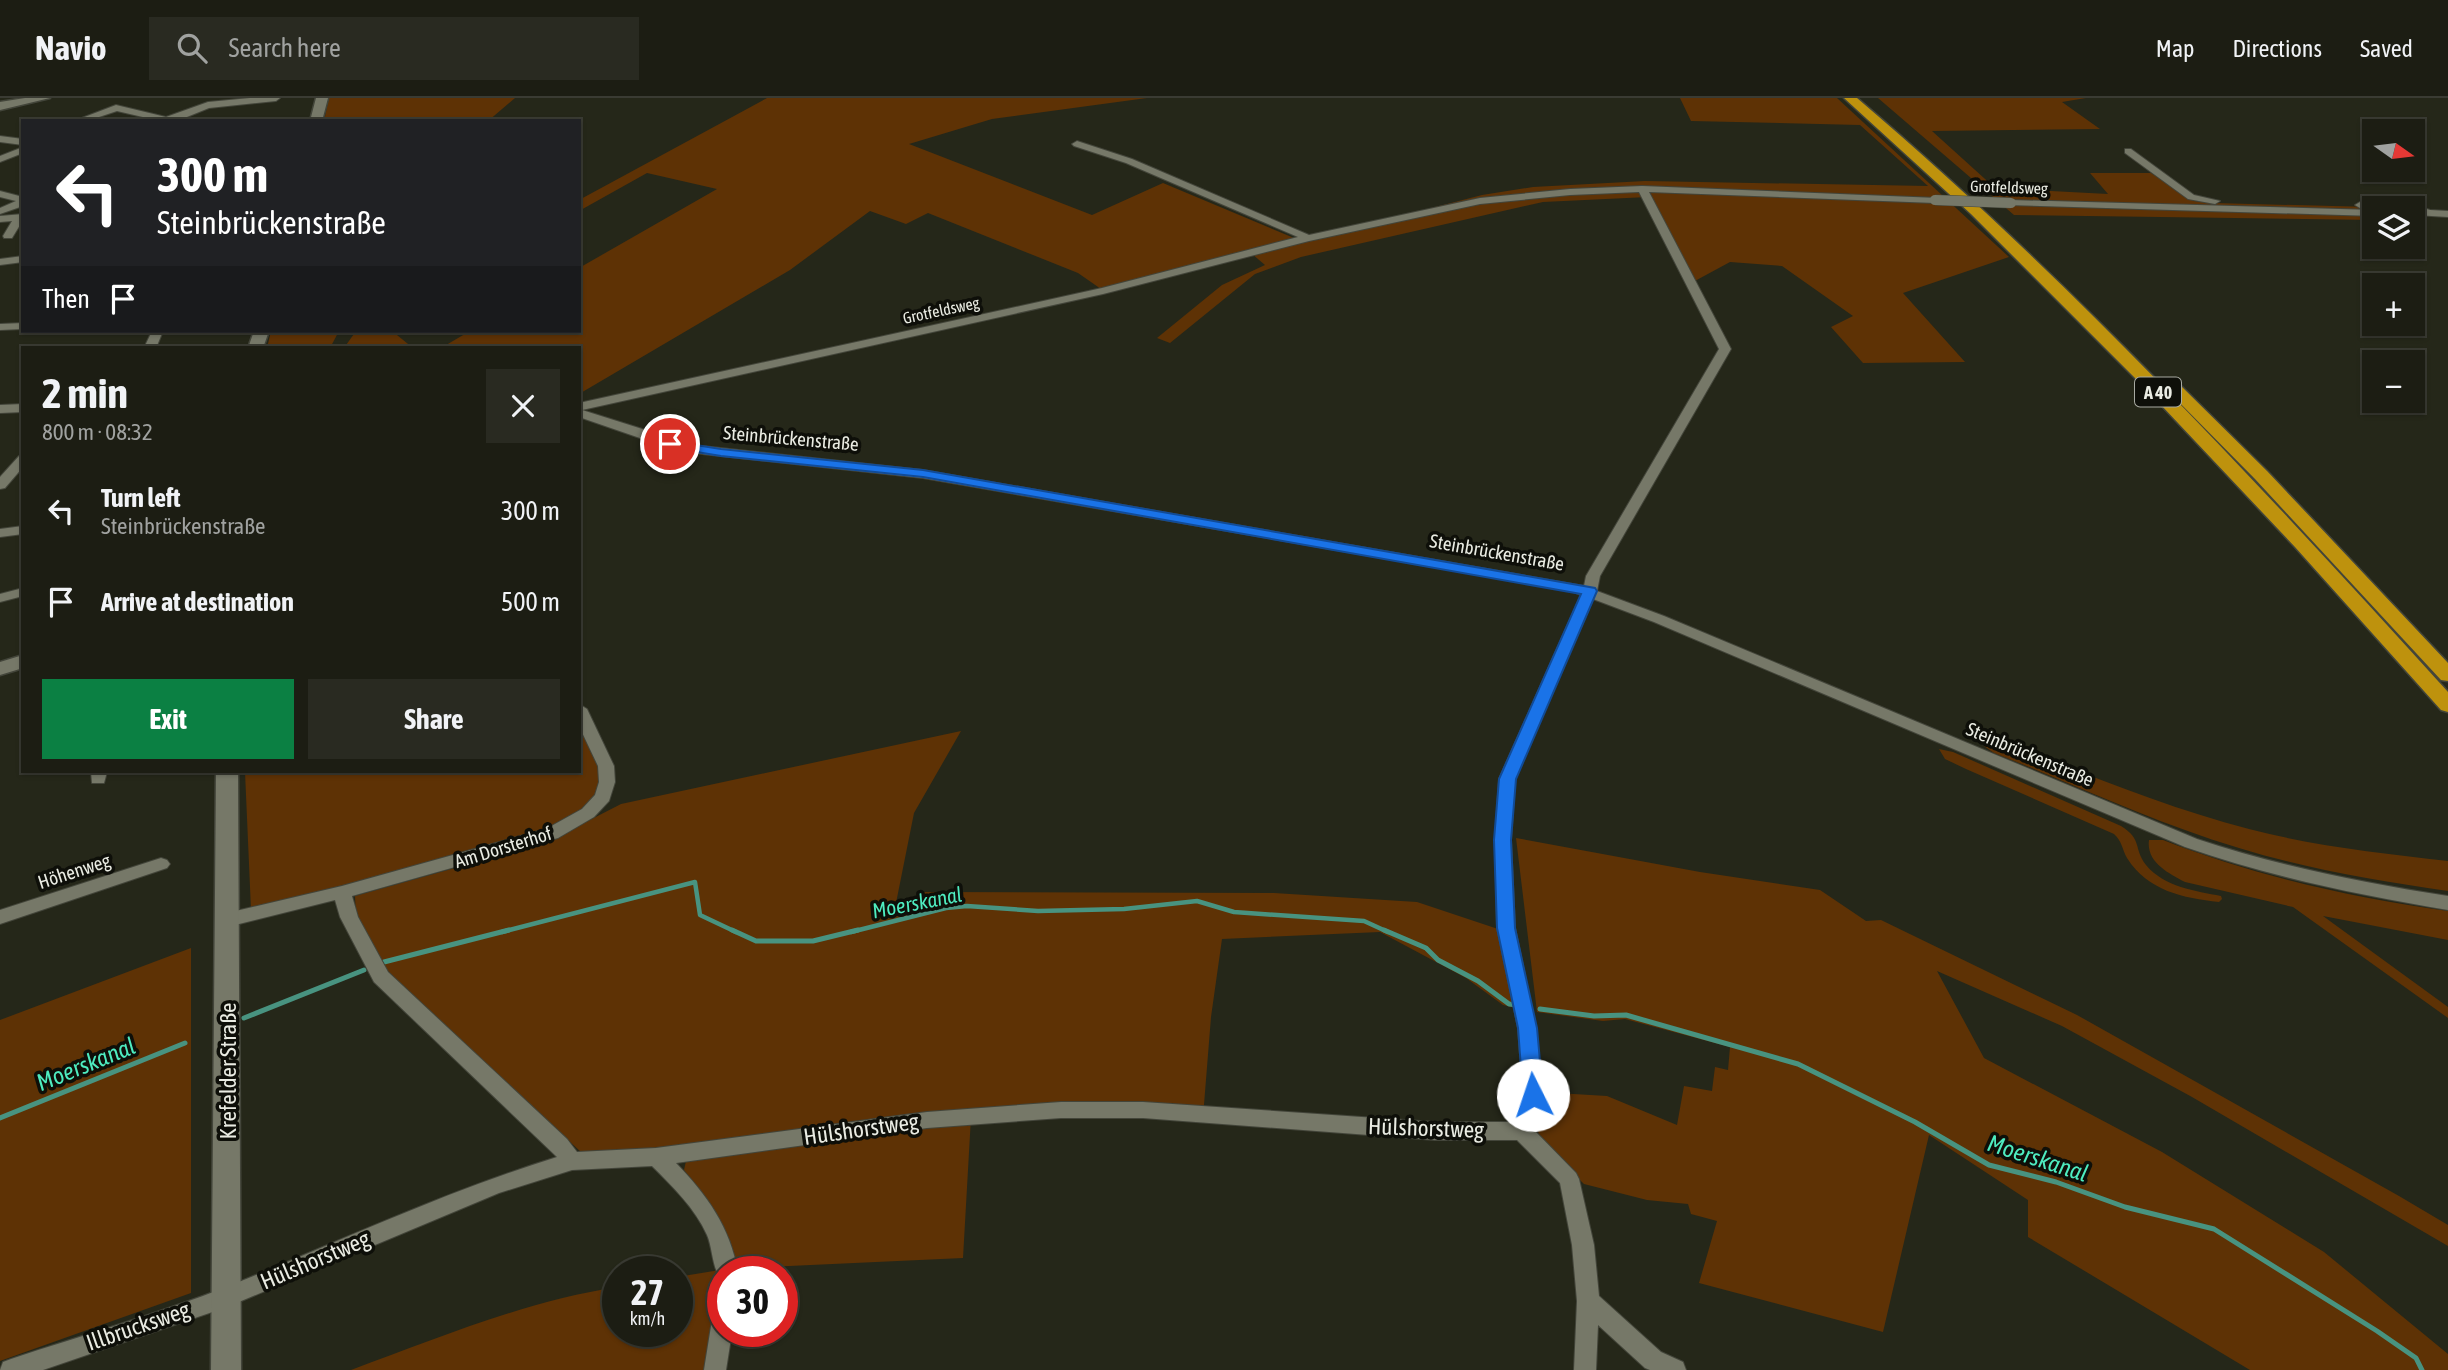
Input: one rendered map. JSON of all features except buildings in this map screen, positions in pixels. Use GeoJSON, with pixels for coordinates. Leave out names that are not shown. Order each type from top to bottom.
{"type":"FeatureCollection","features":[{"type":"Feature","properties":{"kind":"highway","name":"A 40"},"geometry":{"type":"LineString","coordinates":[[1850,98],[2013,247],[2146,379],[2349,594],[2448,705]]}},
{"type":"Feature","properties":{"kind":"highway","name":"A 40"},"geometry":{"type":"LineString","coordinates":[[1865,98],[1941,165],[2101,315],[2270,485],[2448,676]]}},
{"type":"Feature","properties":{"kind":"main road"},"geometry":{"type":"LineString","coordinates":[[0,106],[44,98]]}},
{"type":"Feature","properties":{"kind":"main road"},"geometry":{"type":"LineString","coordinates":[[317,119],[322,98]]}},
{"type":"Feature","properties":{"kind":"main road"},"geometry":{"type":"LineString","coordinates":[[0,669],[21,662]]}},
{"type":"Feature","properties":{"kind":"main road","name":"Krefelder Straße"},"geometry":{"type":"LineString","coordinates":[[226,1370],[227,773]]}},
{"type":"Feature","properties":{"kind":"street"},"geometry":{"type":"LineString","coordinates":[[172,119],[209,102],[276,98]]}},
{"type":"Feature","properties":{"kind":"street"},"geometry":{"type":"LineString","coordinates":[[84,119],[116,108],[166,119]]}},
{"type":"Feature","properties":{"kind":"street"},"geometry":{"type":"LineString","coordinates":[[0,139],[21,143]]}},
{"type":"Feature","properties":{"kind":"street"},"geometry":{"type":"LineString","coordinates":[[1077,144],[1129,161],[1308,238]]}},
{"type":"Feature","properties":{"kind":"street"},"geometry":{"type":"LineString","coordinates":[[0,159],[21,151]]}},
{"type":"Feature","properties":{"kind":"street"},"geometry":{"type":"LineString","coordinates":[[2127,151],[2191,197],[2204,201],[2336,205],[2390,202],[2418,208],[2428,214]]}},
{"type":"Feature","properties":{"kind":"street"},"geometry":{"type":"LineString","coordinates":[[1585,1370],[1588,1301],[1583,1245],[1569,1179],[1522,1131],[1533,1095],[1527,1028],[1506,928],[1503,840],[1507,779],[1590,591],[1593,576],[1725,349],[1642,189]]}},
{"type":"Feature","properties":{"kind":"street","name":"Grotfeldsweg"},"geometry":{"type":"LineString","coordinates":[[581,407],[1103,291],[1308,238],[1480,201],[1570,192],[1642,189],[2362,213]]}},
{"type":"Feature","properties":{"kind":"street"},"geometry":{"type":"LineString","coordinates":[[0,194],[21,200]]}},
{"type":"Feature","properties":{"kind":"street"},"geometry":{"type":"LineString","coordinates":[[0,211],[21,202]]}},
{"type":"Feature","properties":{"kind":"street"},"geometry":{"type":"LineString","coordinates":[[2425,214],[2448,214]]}},
{"type":"Feature","properties":{"kind":"street"},"geometry":{"type":"LineString","coordinates":[[0,219],[21,217]]}},
{"type":"Feature","properties":{"kind":"street"},"geometry":{"type":"LineString","coordinates":[[8,236],[21,217]]}},
{"type":"Feature","properties":{"kind":"street"},"geometry":{"type":"LineString","coordinates":[[0,262],[21,259]]}},
{"type":"Feature","properties":{"kind":"street"},"geometry":{"type":"LineString","coordinates":[[0,327],[21,326]]}},
{"type":"Feature","properties":{"kind":"street"},"geometry":{"type":"LineString","coordinates":[[0,409],[21,408]]}},
{"type":"Feature","properties":{"kind":"street","name":"Steinbrückenstraße"},"geometry":{"type":"LineString","coordinates":[[581,414],[670,444],[693,449],[923,474],[1590,591],[2191,843],[2277,872],[2448,903]]}},
{"type":"Feature","properties":{"kind":"street"},"geometry":{"type":"LineString","coordinates":[[0,485],[21,464]]}},
{"type":"Feature","properties":{"kind":"street"},"geometry":{"type":"LineString","coordinates":[[0,533],[21,530]]}},
{"type":"Feature","properties":{"kind":"street"},"geometry":{"type":"LineString","coordinates":[[0,598],[21,593]]}},
{"type":"Feature","properties":{"kind":"street","name":"Am Dorsterhof"},"geometry":{"type":"LineString","coordinates":[[227,920],[342,892],[552,834],[588,813],[603,797],[607,782],[606,765],[581,713]]}},
{"type":"Feature","properties":{"kind":"street","name":"Höhenweg"},"geometry":{"type":"LineString","coordinates":[[0,917],[162,864]]}},
{"type":"Feature","properties":{"kind":"street"},"geometry":{"type":"LineString","coordinates":[[342,892],[349,917],[381,977],[559,1145],[572,1161]]}},
{"type":"Feature","properties":{"kind":"street","name":"Hülshorstweg"},"geometry":{"type":"LineString","coordinates":[[227,1297],[496,1185],[572,1161],[656,1157],[927,1120],[1060,1110],[1143,1110],[1435,1131],[1522,1131]]}},
{"type":"Feature","properties":{"kind":"street"},"geometry":{"type":"LineString","coordinates":[[656,1157],[686,1186],[704,1209],[720,1235],[724,1256]]}},
{"type":"Feature","properties":{"kind":"street","name":"Illbrucksweg"},"geometry":{"type":"LineString","coordinates":[[11,1370],[227,1297]]}},
{"type":"Feature","properties":{"kind":"street"},"geometry":{"type":"LineString","coordinates":[[1588,1301],[1653,1360],[1675,1370]]}},
{"type":"Feature","properties":{"kind":"street"},"geometry":{"type":"LineString","coordinates":[[715,1370],[719,1347]]}},
{"type":"Feature","properties":{"kind":"shaded area"},"geometry":{"type":"Polygon","coordinates":[[[329,98],[515,98],[490,119],[324,119],[329,98]]]}},
{"type":"Feature","properties":{"kind":"shaded area"},"geometry":{"type":"Polygon","coordinates":[[[767,98],[1147,98],[992,119],[909,144],[1092,215],[1163,183],[1294,238],[1101,289],[1078,273],[928,213],[906,224],[870,211],[790,270],[581,393],[581,346],[444,346],[467,333],[581,333],[581,267],[717,189],[647,173],[581,210],[581,199],[767,98]]]}},
{"type":"Feature","properties":{"kind":"shaded area"},"geometry":{"type":"Polygon","coordinates":[[[1680,98],[1837,98],[2009,257],[1903,293],[1965,362],[1863,363],[1831,327],[1853,316],[1782,266],[1730,262],[1693,282],[1648,197],[1543,202],[1301,257],[1255,274],[1170,343],[1157,338],[1222,285],[1265,265],[1252,254],[1482,195],[1533,187],[1645,181],[1928,186],[1860,125],[1691,121],[1680,98]]]}},
{"type":"Feature","properties":{"kind":"shaded area"},"geometry":{"type":"Polygon","coordinates":[[[1878,98],[2086,98],[2062,102],[2100,129],[1932,131],[1995,188],[2108,194],[2090,173],[2151,173],[2194,201],[2362,207],[2362,220],[2014,215],[1878,98]]]}},
{"type":"Feature","properties":{"kind":"shaded area"},"geometry":{"type":"Polygon","coordinates":[[[271,333],[338,333],[331,346],[267,346],[271,333]]]}},
{"type":"Feature","properties":{"kind":"shaded area"},"geometry":{"type":"Polygon","coordinates":[[[355,333],[394,333],[411,346],[345,346],[355,333]]]}},
{"type":"Feature","properties":{"kind":"shaded area"},"geometry":{"type":"Polygon","coordinates":[[[581,713],[601,751],[603,797],[551,831],[251,910],[245,773],[581,773],[581,713]]]}},
{"type":"Feature","properties":{"kind":"shaded area"},"geometry":{"type":"Polygon","coordinates":[[[961,731],[914,813],[894,913],[925,892],[1274,893],[1417,902],[1501,930],[1520,1009],[1503,1005],[1466,978],[1380,932],[1222,939],[1211,1017],[1203,1117],[971,1117],[963,1258],[798,1266],[798,1256],[721,1256],[697,1186],[684,1170],[686,1161],[651,1148],[609,1153],[581,1152],[388,974],[356,917],[355,896],[547,842],[621,804],[961,731]]]}},
{"type":"Feature","properties":{"kind":"shaded area"},"geometry":{"type":"Polygon","coordinates":[[[1985,736],[2150,798],[2249,829],[2323,844],[2448,861],[2448,891],[2316,868],[2208,838],[1994,753],[1984,746],[1985,736]]]}},
{"type":"Feature","properties":{"kind":"shaded area"},"geometry":{"type":"Polygon","coordinates":[[[1939,749],[1953,752],[2121,826],[2135,840],[2142,859],[2153,872],[2171,883],[2221,896],[2222,899],[2219,902],[2167,891],[2145,878],[2136,869],[2114,834],[1945,759],[1939,749]]]}},
{"type":"Feature","properties":{"kind":"shaded area"},"geometry":{"type":"Polygon","coordinates":[[[1516,838],[1700,872],[1820,890],[1866,921],[1881,920],[2077,1015],[2399,1196],[2448,1225],[2448,1246],[2192,1097],[2062,1026],[1937,971],[1984,1058],[2162,1152],[2324,1252],[2448,1354],[2448,1370],[2250,1370],[2028,1237],[2028,1200],[1929,1135],[1883,1332],[1699,1283],[1717,1221],[1691,1214],[1688,1204],[1647,1200],[1584,1184],[1538,1139],[1540,1092],[1607,1096],[1677,1125],[1684,1086],[1712,1091],[1715,1067],[1728,1070],[1730,1047],[1625,1019],[1603,1021],[1537,1012],[1516,838]]]}},
{"type":"Feature","properties":{"kind":"shaded area"},"geometry":{"type":"Polygon","coordinates":[[[2149,840],[2163,840],[2303,884],[2448,911],[2448,940],[2323,916],[2448,1007],[2448,1018],[2293,907],[2185,882],[2172,875],[2151,855],[2149,840]]]}},
{"type":"Feature","properties":{"kind":"shaded area"},"geometry":{"type":"Polygon","coordinates":[[[191,948],[191,1293],[0,1361],[0,1020],[191,948]]]}},
{"type":"Feature","properties":{"kind":"shaded area"},"geometry":{"type":"Polygon","coordinates":[[[707,1272],[707,1347],[719,1347],[715,1370],[351,1370],[516,1311],[602,1290],[602,1347],[693,1347],[693,1274],[707,1272]]]}},
{"type":"Feature","properties":{"kind":"waterway","name":"Moerskanal"},"geometry":{"type":"LineString","coordinates":[[502,932],[695,882],[700,915],[736,932]]}},
{"type":"Feature","properties":{"kind":"waterway","name":"Moerskanal"},"geometry":{"type":"LineString","coordinates":[[851,932],[946,908],[967,906],[1038,911],[1124,909],[1197,901],[1234,912],[1364,921],[1388,932]]}},
{"type":"Feature","properties":{"kind":"waterway","name":"Moerskanal"},"geometry":{"type":"LineString","coordinates":[[384,962],[509,930]]}},
{"type":"Feature","properties":{"kind":"waterway","name":"Moerskanal"},"geometry":{"type":"LineString","coordinates":[[732,930],[756,941],[813,941],[858,930]]}},
{"type":"Feature","properties":{"kind":"waterway","name":"Moerskanal"},"geometry":{"type":"LineString","coordinates":[[1384,930],[1426,948],[1438,960],[1478,981],[1509,1004],[1517,1005]]}},
{"type":"Feature","properties":{"kind":"waterway","name":"Moerskanal"},"geometry":{"type":"LineString","coordinates":[[244,1018],[364,970]]}},
{"type":"Feature","properties":{"kind":"waterway","name":"Moerskanal"},"geometry":{"type":"LineString","coordinates":[[1540,1009],[1594,1016],[1626,1015],[1798,1064],[1915,1122],[1989,1165],[2056,1182],[2125,1207],[2214,1229],[2377,1331],[2416,1358],[2422,1370]]}},
{"type":"Feature","properties":{"kind":"waterway","name":"Moerskanal"},"geometry":{"type":"LineString","coordinates":[[0,1118],[185,1043]]}},
{"type":"Feature","properties":{"kind":"route"},"geometry":{"type":"LineString","coordinates":[[670,444],[721,453],[923,474],[1590,591],[1507,779],[1503,840],[1506,928],[1527,1028],[1533,1095]]}}]}
